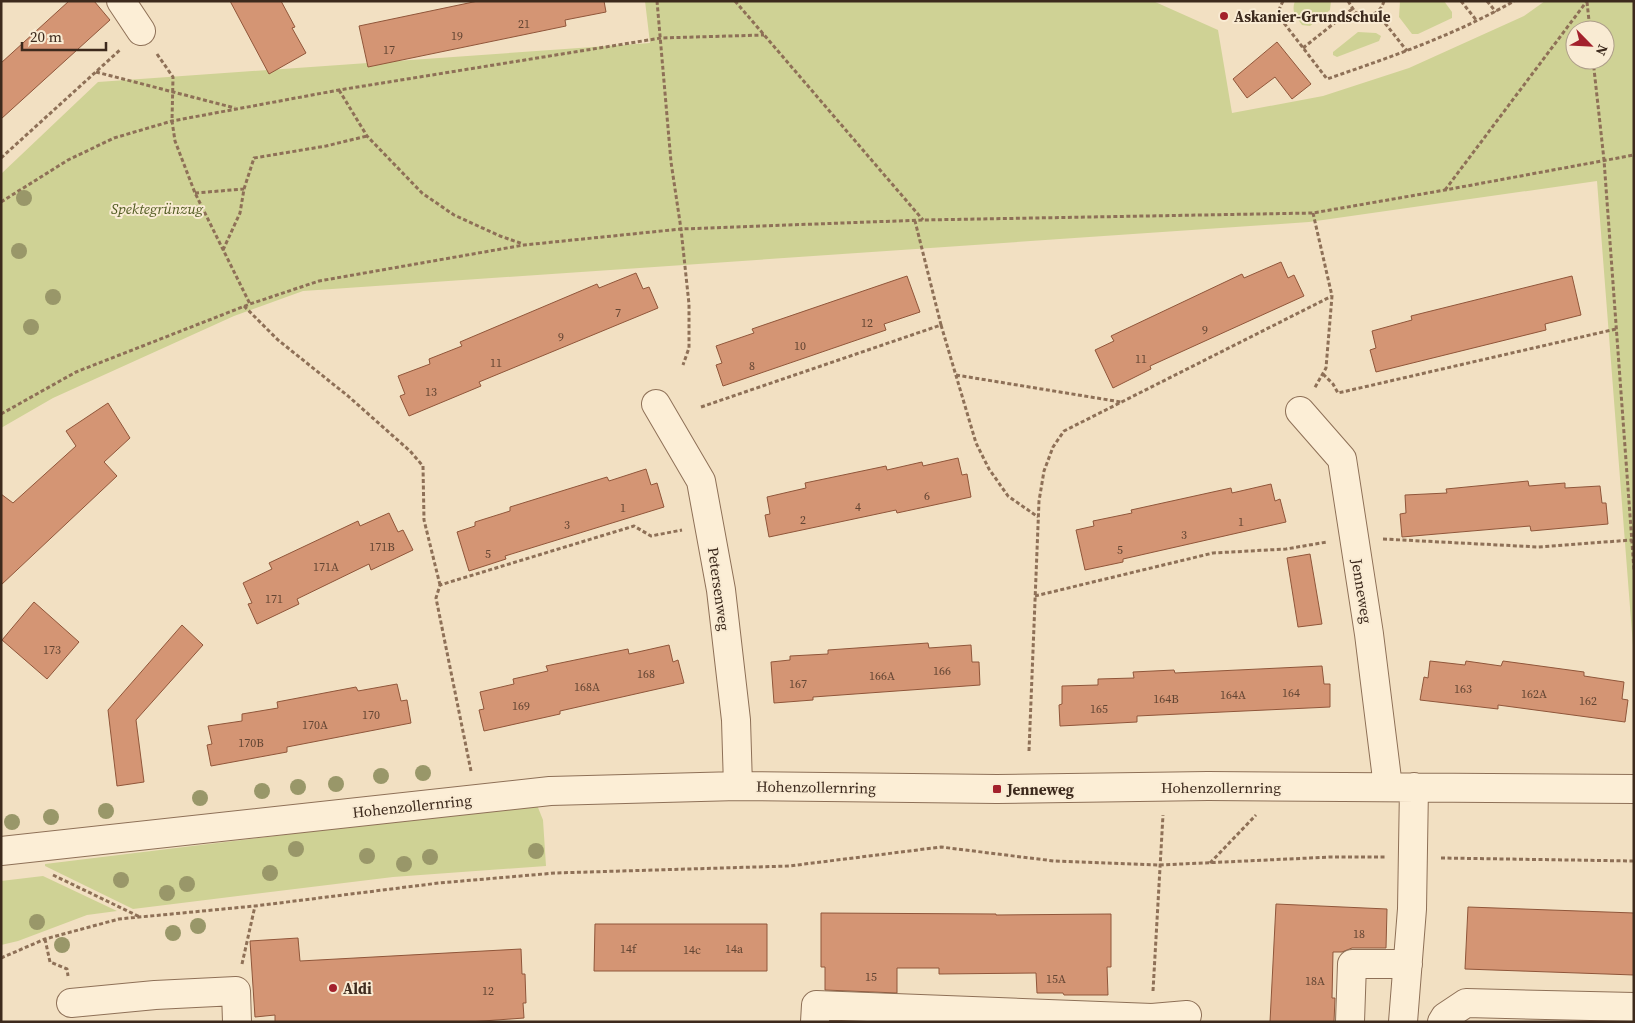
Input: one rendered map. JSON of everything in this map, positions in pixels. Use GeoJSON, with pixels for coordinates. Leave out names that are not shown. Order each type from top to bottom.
{"type":"FeatureCollection","features":[{"type":"Feature","properties":{"kind":"street"},"geometry":{"type":"LineString","coordinates":[[121,1],[141,31]]}},
{"type":"Feature","properties":{"kind":"street","name":"Petersenweg"},"geometry":{"type":"LineString","coordinates":[[656,404],[701,481],[722,598],[736,720],[738,786]]}},
{"type":"Feature","properties":{"kind":"street","name":"Jenneweg"},"geometry":{"type":"LineString","coordinates":[[1300,411],[1342,459],[1369,634],[1401,787],[1413,857],[1412,909],[1404,1022]]}},
{"type":"Feature","properties":{"kind":"street","name":"Hohenzollernring"},"geometry":{"type":"LineString","coordinates":[[1,851],[550,791],[738,786],[997,789],[1401,787],[1634,790]]}},
{"type":"Feature","properties":{"kind":"street"},"geometry":{"type":"LineString","coordinates":[[1350,1022],[1352,964],[1408,964]]}},
{"type":"Feature","properties":{"kind":"street"},"geometry":{"type":"LineString","coordinates":[[71,1003],[155,995],[236,991],[237,1022]]}},
{"type":"Feature","properties":{"kind":"street"},"geometry":{"type":"LineString","coordinates":[[1442,1022],[1445,1016],[1466,1003],[1634,1007]]}},
{"type":"Feature","properties":{"kind":"street"},"geometry":{"type":"LineString","coordinates":[[815,1022],[816,1005],[1152,1018],[1187,1015]]}},
{"type":"Feature","properties":{"kind":"path"},"geometry":{"type":"LineString","coordinates":[[657,1],[671,162],[689,304],[689,348],[683,364]]}},
{"type":"Feature","properties":{"kind":"path"},"geometry":{"type":"LineString","coordinates":[[735,1],[923,220]]}},
{"type":"Feature","properties":{"kind":"path"},"geometry":{"type":"LineString","coordinates":[[1282,1],[1277,14],[1327,79],[1407,52],[1496,12],[1514,1]]}},
{"type":"Feature","properties":{"kind":"path"},"geometry":{"type":"LineString","coordinates":[[1348,1],[1352,9],[1360,15],[1366,16],[1377,13],[1384,1]]}},
{"type":"Feature","properties":{"kind":"path"},"geometry":{"type":"LineString","coordinates":[[1462,1],[1477,21]]}},
{"type":"Feature","properties":{"kind":"path"},"geometry":{"type":"LineString","coordinates":[[1487,1],[1496,12]]}},
{"type":"Feature","properties":{"kind":"path"},"geometry":{"type":"LineString","coordinates":[[1587,1],[1589,20]]}},
{"type":"Feature","properties":{"kind":"path"},"geometry":{"type":"LineString","coordinates":[[1446,190],[1587,1]]}},
{"type":"Feature","properties":{"kind":"path"},"geometry":{"type":"LineString","coordinates":[[1303,48],[1352,9]]}},
{"type":"Feature","properties":{"kind":"path"},"geometry":{"type":"LineString","coordinates":[[1377,13],[1407,52]]}},
{"type":"Feature","properties":{"kind":"path"},"geometry":{"type":"LineString","coordinates":[[1,158],[141,31],[173,77],[172,121],[175,142],[195,193],[250,304]]}},
{"type":"Feature","properties":{"kind":"path"},"geometry":{"type":"LineString","coordinates":[[1,202],[68,160],[114,138],[172,121],[339,90],[661,38],[764,35]]}},
{"type":"Feature","properties":{"kind":"path"},"geometry":{"type":"LineString","coordinates":[[1594,70],[1604,160],[1634,570]]}},
{"type":"Feature","properties":{"kind":"path"},"geometry":{"type":"LineString","coordinates":[[96,72],[238,109]]}},
{"type":"Feature","properties":{"kind":"path"},"geometry":{"type":"LineString","coordinates":[[339,90],[367,136],[422,193],[454,215],[524,245]]}},
{"type":"Feature","properties":{"kind":"path"},"geometry":{"type":"LineString","coordinates":[[223,250],[240,213],[244,189],[254,158],[326,146],[367,136]]}},
{"type":"Feature","properties":{"kind":"path"},"geometry":{"type":"LineString","coordinates":[[1,414],[76,372],[244,306],[319,281],[524,245],[681,229],[923,220],[1313,213],[1634,155]]}},
{"type":"Feature","properties":{"kind":"path"},"geometry":{"type":"LineString","coordinates":[[195,193],[244,189]]}},
{"type":"Feature","properties":{"kind":"path"},"geometry":{"type":"LineString","coordinates":[[1300,411],[1326,368],[1332,296],[1313,213]]}},
{"type":"Feature","properties":{"kind":"path"},"geometry":{"type":"LineString","coordinates":[[915,221],[941,325],[976,443],[989,469],[1008,496],[1039,518]]}},
{"type":"Feature","properties":{"kind":"path"},"geometry":{"type":"LineString","coordinates":[[1029,751],[1039,518],[1044,471],[1053,446],[1064,431],[1332,296]]}},
{"type":"Feature","properties":{"kind":"path"},"geometry":{"type":"LineString","coordinates":[[244,306],[278,340],[348,396],[410,451],[423,466],[424,520],[440,585],[436,598],[477,798]]}},
{"type":"Feature","properties":{"kind":"path"},"geometry":{"type":"LineString","coordinates":[[701,408],[941,325]]}},
{"type":"Feature","properties":{"kind":"path"},"geometry":{"type":"LineString","coordinates":[[1323,374],[1333,384],[1338,393],[1616,329]]}},
{"type":"Feature","properties":{"kind":"path"},"geometry":{"type":"LineString","coordinates":[[956,375],[1121,402]]}},
{"type":"Feature","properties":{"kind":"path"},"geometry":{"type":"LineString","coordinates":[[440,585],[634,526],[651,536],[689,528]]}},
{"type":"Feature","properties":{"kind":"path"},"geometry":{"type":"LineString","coordinates":[[1152,1018],[1164,787]]}},
{"type":"Feature","properties":{"kind":"path"},"geometry":{"type":"LineString","coordinates":[[1209,864],[1283,787]]}},
{"type":"Feature","properties":{"kind":"path"},"geometry":{"type":"LineString","coordinates":[[1,958],[45,939],[119,919],[255,906],[448,882],[555,873],[789,866],[941,847],[1054,861],[1160,865],[1331,857],[1634,862]]}},
{"type":"Feature","properties":{"kind":"path"},"geometry":{"type":"LineString","coordinates":[[45,871],[141,917]]}},
{"type":"Feature","properties":{"kind":"path"},"geometry":{"type":"LineString","coordinates":[[236,991],[255,906]]}},
{"type":"Feature","properties":{"kind":"path"},"geometry":{"type":"LineString","coordinates":[[45,939],[50,962],[68,968],[71,1003]]}},
{"type":"Feature","properties":{"kind":"green space","name":"Spektegrünzug"},"geometry":{"type":"Polygon","coordinates":[[[645,1],[1153,1],[1218,30],[1232,113],[1323,96],[1409,68],[1524,16],[1545,1],[1634,1],[1634,659],[1597,181],[1309,222],[303,291],[234,316],[53,398],[1,428],[1,174],[98,82],[650,43],[645,1]]]}},
{"type":"Feature","properties":{"kind":"green space"},"geometry":{"type":"Polygon","coordinates":[[[1295,1],[1331,1],[1330,10],[1310,26],[1302,25],[1294,11],[1295,1]]]}},
{"type":"Feature","properties":{"kind":"green space"},"geometry":{"type":"Polygon","coordinates":[[[1400,1],[1444,1],[1452,12],[1452,18],[1418,34],[1412,34],[1399,17],[1400,1]]]}},
{"type":"Feature","properties":{"kind":"green space"},"geometry":{"type":"Polygon","coordinates":[[[1358,32],[1376,33],[1381,36],[1379,41],[1337,57],[1333,55],[1333,52],[1358,32]]]}},
{"type":"Feature","properties":{"kind":"green space"},"geometry":{"type":"Polygon","coordinates":[[[537,805],[543,820],[546,866],[393,877],[133,909],[45,866],[45,864],[537,805]]]}},
{"type":"Feature","properties":{"kind":"green space"},"geometry":{"type":"Polygon","coordinates":[[[43,876],[117,911],[87,915],[18,941],[1,945],[1,881],[43,876]]]}},
{"type":"Feature","properties":{"kind":"building"},"geometry":{"type":"Polygon","coordinates":[[[69,1],[94,1],[110,20],[1,119],[1,63],[69,1]]]}},
{"type":"Feature","properties":{"kind":"building"},"geometry":{"type":"Polygon","coordinates":[[[230,1],[281,1],[295,27],[292,28],[306,53],[269,74],[230,1]]]}},
{"type":"Feature","properties":{"kind":"building"},"geometry":{"type":"Polygon","coordinates":[[[478,1],[604,1],[606,12],[565,20],[566,26],[368,67],[359,26],[478,1]]]}},
{"type":"Feature","properties":{"kind":"building"},"geometry":{"type":"Polygon","coordinates":[[[1277,42],[1311,84],[1292,99],[1275,77],[1247,98],[1233,79],[1277,42]]]}},
{"type":"Feature","properties":{"kind":"building"},"geometry":{"type":"Polygon","coordinates":[[[1281,262],[1288,278],[1294,275],[1304,296],[1150,366],[1151,369],[1113,388],[1095,350],[1114,341],[1111,336],[1242,274],[1244,278],[1281,262]]]}},
{"type":"Feature","properties":{"kind":"building"},"geometry":{"type":"Polygon","coordinates":[[[636,273],[643,289],[649,287],[658,308],[479,382],[481,386],[409,416],[400,396],[405,394],[398,376],[430,364],[429,359],[462,346],[460,342],[597,284],[599,288],[636,273]]]}},
{"type":"Feature","properties":{"kind":"building"},"geometry":{"type":"Polygon","coordinates":[[[907,276],[920,312],[884,324],[886,330],[723,386],[716,365],[722,363],[716,346],[754,333],[752,329],[907,276]]]}},
{"type":"Feature","properties":{"kind":"building"},"geometry":{"type":"Polygon","coordinates":[[[1572,276],[1581,315],[1545,324],[1546,330],[1376,372],[1370,350],[1376,348],[1372,331],[1412,320],[1411,316],[1572,276]]]}},
{"type":"Feature","properties":{"kind":"building"},"geometry":{"type":"Polygon","coordinates":[[[108,403],[130,438],[104,462],[117,476],[1,585],[1,494],[13,503],[76,446],[66,431],[108,403]]]}},
{"type":"Feature","properties":{"kind":"building"},"geometry":{"type":"Polygon","coordinates":[[[958,458],[962,475],[967,474],[971,497],[897,513],[896,510],[769,537],[765,515],[770,514],[767,497],[806,488],[805,483],[886,466],[887,470],[922,462],[923,466],[958,458]]]}},
{"type":"Feature","properties":{"kind":"building"},"geometry":{"type":"Polygon","coordinates":[[[646,469],[651,485],[657,483],[664,507],[505,556],[506,559],[469,571],[457,532],[475,526],[475,522],[510,511],[510,507],[607,477],[609,481],[646,469]]]}},
{"type":"Feature","properties":{"kind":"building"},"geometry":{"type":"Polygon","coordinates":[[[1528,481],[1529,486],[1565,483],[1565,488],[1600,486],[1602,503],[1606,503],[1608,524],[1531,531],[1530,526],[1402,537],[1400,514],[1406,513],[1405,495],[1447,493],[1446,489],[1528,481]]]}},
{"type":"Feature","properties":{"kind":"building"},"geometry":{"type":"Polygon","coordinates":[[[1271,484],[1275,501],[1280,499],[1286,522],[1123,559],[1123,562],[1085,570],[1076,530],[1094,526],[1093,521],[1132,513],[1131,510],[1231,488],[1232,493],[1271,484]]]}},
{"type":"Feature","properties":{"kind":"building"},"geometry":{"type":"Polygon","coordinates":[[[389,513],[398,532],[403,530],[413,550],[371,570],[369,564],[297,599],[299,604],[257,624],[248,604],[252,603],[243,583],[272,569],[269,563],[358,521],[360,526],[389,513]]]}},
{"type":"Feature","properties":{"kind":"building"},"geometry":{"type":"Polygon","coordinates":[[[1310,554],[1322,624],[1298,627],[1287,558],[1310,554]]]}},
{"type":"Feature","properties":{"kind":"building"},"geometry":{"type":"Polygon","coordinates":[[[34,602],[79,642],[47,679],[2,640],[34,602]]]}},
{"type":"Feature","properties":{"kind":"building"},"geometry":{"type":"Polygon","coordinates":[[[182,625],[203,645],[136,720],[144,782],[117,786],[108,710],[182,625]]]}},
{"type":"Feature","properties":{"kind":"building"},"geometry":{"type":"Polygon","coordinates":[[[928,643],[929,648],[971,645],[972,662],[979,662],[980,685],[813,697],[813,700],[774,703],[771,662],[790,660],[790,656],[828,654],[828,650],[928,643]]]}},
{"type":"Feature","properties":{"kind":"building"},"geometry":{"type":"Polygon","coordinates":[[[669,645],[673,662],[678,660],[684,683],[560,711],[560,714],[484,731],[479,710],[484,709],[480,692],[514,684],[513,679],[548,671],[546,666],[628,649],[629,654],[669,645]]]}},
{"type":"Feature","properties":{"kind":"building"},"geometry":{"type":"Polygon","coordinates":[[[1430,661],[1465,665],[1466,661],[1501,666],[1503,661],[1584,672],[1584,676],[1624,682],[1622,699],[1628,700],[1625,722],[1498,705],[1498,709],[1420,700],[1424,677],[1428,678],[1430,661]]]}},
{"type":"Feature","properties":{"kind":"building"},"geometry":{"type":"Polygon","coordinates":[[[1322,666],[1324,684],[1330,684],[1330,707],[1137,716],[1137,722],[1060,726],[1059,705],[1062,704],[1062,686],[1098,685],[1098,679],[1134,678],[1133,672],[1174,670],[1175,673],[1322,666]]]}},
{"type":"Feature","properties":{"kind":"building"},"geometry":{"type":"Polygon","coordinates":[[[397,684],[401,701],[407,700],[411,723],[287,747],[287,752],[211,766],[207,745],[212,744],[208,726],[242,721],[242,714],[278,708],[277,702],[356,687],[358,691],[397,684]]]}},
{"type":"Feature","properties":{"kind":"building"},"geometry":{"type":"Polygon","coordinates":[[[1276,904],[1387,909],[1386,948],[1352,948],[1342,952],[1333,952],[1332,998],[1335,998],[1334,1022],[1270,1022],[1276,904]]]}},
{"type":"Feature","properties":{"kind":"building"},"geometry":{"type":"Polygon","coordinates":[[[1468,907],[1634,913],[1634,975],[1465,969],[1468,907]]]}},
{"type":"Feature","properties":{"kind":"building"},"geometry":{"type":"Polygon","coordinates":[[[821,913],[1111,914],[1111,967],[1107,967],[1108,995],[1037,993],[1036,973],[939,974],[939,968],[897,968],[897,993],[825,990],[825,967],[821,967],[821,913]]]}},
{"type":"Feature","properties":{"kind":"building"},"geometry":{"type":"Polygon","coordinates":[[[595,924],[767,924],[767,971],[594,971],[595,924]]]}},
{"type":"Feature","properties":{"kind":"building"},"geometry":{"type":"Polygon","coordinates":[[[298,938],[300,961],[521,949],[522,974],[525,974],[526,1003],[523,1003],[524,1018],[469,1022],[275,1022],[275,1015],[255,1017],[250,941],[298,938]]]}},
{"type":"Feature","properties":{"kind":"place","name":"Askanier-Grundschule"},"geometry":{"type":"Point","coordinates":[1224,16]}},
{"type":"Feature","properties":{"kind":"place","name":"Jenneweg"},"geometry":{"type":"Point","coordinates":[997,789]}},
{"type":"Feature","properties":{"kind":"place","name":"Aldi"},"geometry":{"type":"Point","coordinates":[333,988]}}]}
